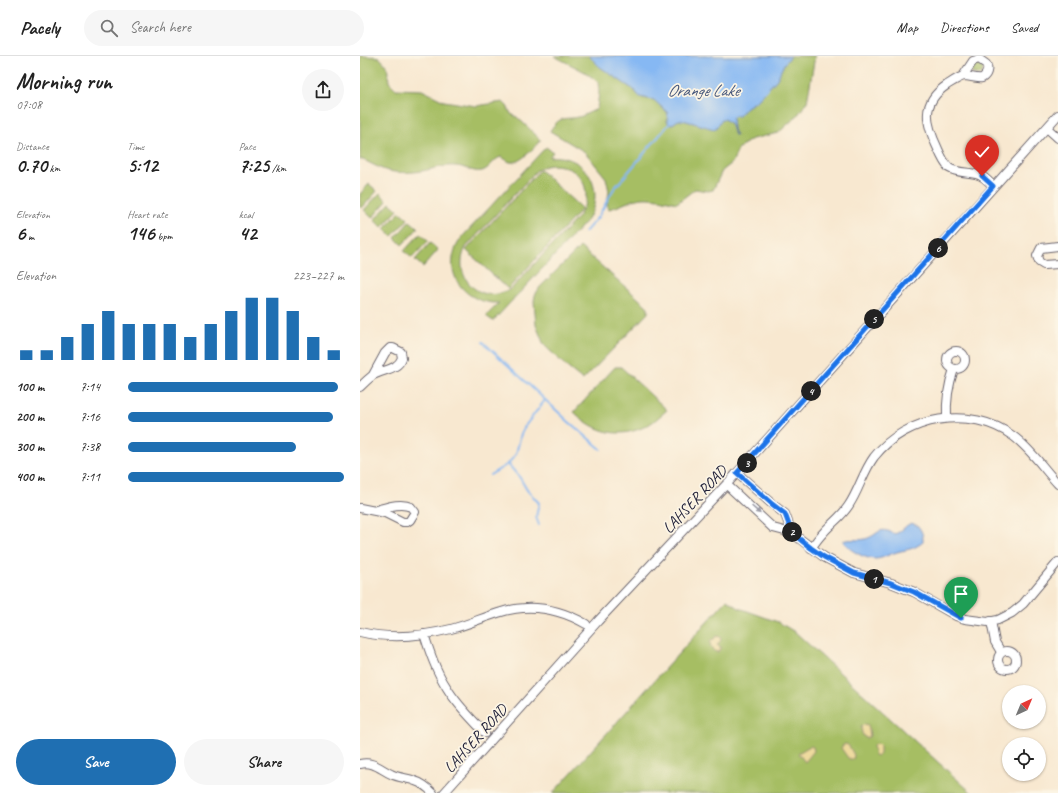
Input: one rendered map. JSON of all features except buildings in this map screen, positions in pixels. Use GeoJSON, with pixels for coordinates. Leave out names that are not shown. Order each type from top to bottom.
{"type":"FeatureCollection","features":[{"type":"Feature","properties":{"kind":"street"},"geometry":{"type":"LineString","coordinates":[[963,76],[944,87],[935,96],[930,105],[928,114],[928,128],[942,159],[949,167],[960,173],[972,173],[982,176],[993,186]]}},
{"type":"Feature","properties":{"kind":"street","name":"LAHSER ROAD"},"geometry":{"type":"LineString","coordinates":[[444,793],[594,626],[727,485],[1058,115]]}},
{"type":"Feature","properties":{"kind":"street"},"geometry":{"type":"LineString","coordinates":[[1047,128],[1058,138]]}},
{"type":"Feature","properties":{"kind":"street"},"geometry":{"type":"LineString","coordinates":[[1058,246],[1041,248],[1037,256],[1039,262],[1044,265],[1058,264]]}},
{"type":"Feature","properties":{"kind":"street"},"geometry":{"type":"LineString","coordinates":[[947,418],[947,393],[954,369]]}},
{"type":"Feature","properties":{"kind":"street"},"geometry":{"type":"LineString","coordinates":[[360,386],[373,375]]}},
{"type":"Feature","properties":{"kind":"street"},"geometry":{"type":"LineString","coordinates":[[811,548],[846,509],[853,498],[870,462],[884,446],[897,436],[916,426],[933,420],[947,418],[969,419],[997,427],[1009,433],[1028,449],[1058,484]]}},
{"type":"Feature","properties":{"kind":"street"},"geometry":{"type":"LineString","coordinates":[[737,473],[785,514],[792,533]]}},
{"type":"Feature","properties":{"kind":"street"},"geometry":{"type":"LineString","coordinates":[[727,485],[773,528],[792,533],[811,548],[840,566],[861,575],[891,583],[914,592],[961,618],[974,621],[991,621],[1007,616],[1020,608],[1058,562]]}},
{"type":"Feature","properties":{"kind":"street"},"geometry":{"type":"LineString","coordinates":[[360,508],[376,510]]}},
{"type":"Feature","properties":{"kind":"street"},"geometry":{"type":"LineString","coordinates":[[360,632],[404,636],[424,634],[452,629],[498,612],[524,607],[550,610],[567,615],[586,624]]}},
{"type":"Feature","properties":{"kind":"street"},"geometry":{"type":"LineString","coordinates":[[991,621],[995,642],[1002,652]]}},
{"type":"Feature","properties":{"kind":"street"},"geometry":{"type":"LineString","coordinates":[[424,634],[434,662],[448,690],[457,703],[485,733]]}},
{"type":"Feature","properties":{"kind":"street"},"geometry":{"type":"LineString","coordinates":[[360,764],[373,764],[392,775],[416,781],[424,785],[433,793]]}},
{"type":"Feature","properties":{"kind":"green space"},"geometry":{"type":"Polygon","coordinates":[[[360,56],[379,57],[387,66],[389,82],[396,89],[422,90],[444,101],[476,106],[503,102],[511,114],[517,117],[540,139],[540,141],[518,161],[510,162],[501,157],[482,171],[475,171],[459,166],[451,166],[417,172],[395,172],[385,170],[360,159],[360,56]]]}},
{"type":"Feature","properties":{"kind":"green space"},"geometry":{"type":"Polygon","coordinates":[[[554,56],[589,56],[600,67],[634,90],[638,95],[643,98],[654,100],[668,113],[667,122],[673,124],[678,120],[683,120],[710,127],[716,127],[724,119],[730,123],[733,132],[736,136],[733,130],[732,118],[742,113],[747,107],[758,100],[777,79],[784,64],[791,56],[815,56],[807,102],[797,116],[778,133],[752,139],[739,148],[732,163],[722,171],[713,190],[708,191],[695,189],[677,203],[655,198],[644,198],[633,200],[609,209],[607,204],[609,191],[606,178],[585,152],[550,131],[554,125],[561,120],[582,116],[597,109],[599,92],[598,82],[585,72],[554,56]]]}},
{"type":"Feature","properties":{"kind":"green space"},"geometry":{"type":"Polygon","coordinates":[[[978,63],[983,67],[982,73],[980,75],[971,73],[973,66],[978,63]]]}},
{"type":"Feature","properties":{"kind":"green space"},"geometry":{"type":"Polygon","coordinates":[[[546,147],[553,152],[549,157],[562,157],[574,161],[583,168],[590,177],[594,187],[595,199],[592,210],[586,222],[493,321],[486,316],[499,303],[486,302],[474,297],[464,290],[457,282],[453,271],[453,260],[456,248],[463,236],[546,147]],[[545,166],[536,171],[466,247],[462,258],[462,269],[466,279],[472,287],[480,292],[490,294],[501,293],[512,288],[578,217],[586,199],[586,190],[578,175],[562,166],[545,166]]]}},
{"type":"Feature","properties":{"kind":"green space"},"geometry":{"type":"Polygon","coordinates":[[[540,170],[582,209],[508,289],[466,250],[540,170]]]}},
{"type":"Feature","properties":{"kind":"green space"},"geometry":{"type":"Polygon","coordinates":[[[369,184],[377,191],[362,208],[360,207],[360,194],[369,184]]]}},
{"type":"Feature","properties":{"kind":"green space"},"geometry":{"type":"Polygon","coordinates":[[[380,193],[387,201],[372,218],[364,210],[380,193]]]}},
{"type":"Feature","properties":{"kind":"green space"},"geometry":{"type":"Polygon","coordinates":[[[390,203],[398,210],[382,227],[374,220],[390,203]]]}},
{"type":"Feature","properties":{"kind":"green space"},"geometry":{"type":"Polygon","coordinates":[[[400,212],[408,219],[392,236],[384,229],[400,212]]]}},
{"type":"Feature","properties":{"kind":"green space"},"geometry":{"type":"Polygon","coordinates":[[[410,221],[418,228],[402,245],[395,238],[410,221]]]}},
{"type":"Feature","properties":{"kind":"green space"},"geometry":{"type":"Polygon","coordinates":[[[420,234],[428,241],[412,258],[404,251],[420,234]]]}},
{"type":"Feature","properties":{"kind":"green space"},"geometry":{"type":"Polygon","coordinates":[[[430,243],[438,250],[423,267],[415,260],[430,243]]]}},
{"type":"Feature","properties":{"kind":"green space"},"geometry":{"type":"Polygon","coordinates":[[[580,247],[648,307],[648,313],[583,380],[544,345],[536,325],[534,301],[535,295],[540,287],[580,247]]]}},
{"type":"Feature","properties":{"kind":"green space"},"geometry":{"type":"Polygon","coordinates":[[[615,367],[621,367],[667,410],[648,425],[638,430],[628,432],[609,432],[591,425],[582,419],[574,412],[615,367]]]}},
{"type":"Feature","properties":{"kind":"green space"},"geometry":{"type":"Polygon","coordinates":[[[727,600],[739,608],[778,622],[795,632],[972,793],[553,793],[727,600]]]}},
{"type":"Feature","properties":{"kind":"sand"},"geometry":{"type":"Polygon","coordinates":[[[716,636],[721,638],[717,645],[721,647],[718,652],[713,650],[710,644],[711,640],[716,636]]]}},
{"type":"Feature","properties":{"kind":"sand"},"geometry":{"type":"Polygon","coordinates":[[[864,724],[868,725],[870,736],[867,738],[864,737],[862,733],[861,727],[864,724]]]}},
{"type":"Feature","properties":{"kind":"sand"},"geometry":{"type":"Polygon","coordinates":[[[846,744],[849,746],[854,755],[853,760],[848,758],[841,748],[846,744]]]}},
{"type":"Feature","properties":{"kind":"sand"},"geometry":{"type":"Polygon","coordinates":[[[875,744],[880,746],[880,754],[878,756],[875,755],[873,746],[875,744]]]}},
{"type":"Feature","properties":{"kind":"sand"},"geometry":{"type":"Polygon","coordinates":[[[810,746],[813,747],[814,751],[805,762],[798,753],[810,746]]]}},
{"type":"Feature","properties":{"kind":"water","name":"Orange Lake"},"geometry":{"type":"Polygon","coordinates":[[[589,56],[791,56],[784,64],[777,79],[758,100],[747,107],[739,116],[732,118],[733,130],[736,136],[733,132],[730,123],[724,119],[715,129],[682,120],[678,120],[671,125],[669,124],[667,120],[668,113],[654,100],[640,97],[634,90],[600,67],[589,56]]]}},
{"type":"Feature","properties":{"kind":"water"},"geometry":{"type":"Polygon","coordinates":[[[911,523],[917,525],[920,529],[923,542],[912,548],[880,558],[871,559],[862,556],[849,548],[843,541],[865,539],[885,530],[895,534],[911,523]]]}},
{"type":"Feature","properties":{"kind":"waterway"},"geometry":{"type":"LineString","coordinates":[[585,232],[598,217],[613,190],[669,124]]}},
{"type":"Feature","properties":{"kind":"waterway"},"geometry":{"type":"LineString","coordinates":[[483,342],[569,422],[601,449]]}},
{"type":"Feature","properties":{"kind":"waterway"},"geometry":{"type":"LineString","coordinates":[[490,475],[508,464],[516,454],[521,434],[525,426],[545,400]]}},
{"type":"Feature","properties":{"kind":"waterway"},"geometry":{"type":"LineString","coordinates":[[508,464],[520,478],[527,490],[539,503],[536,517],[539,525]]}},
{"type":"Feature","properties":{"kind":"route"},"geometry":{"type":"LineString","coordinates":[[961,618],[914,592],[891,583],[854,573],[824,557],[792,533],[785,514],[737,473],[993,186],[982,176]]}}]}
